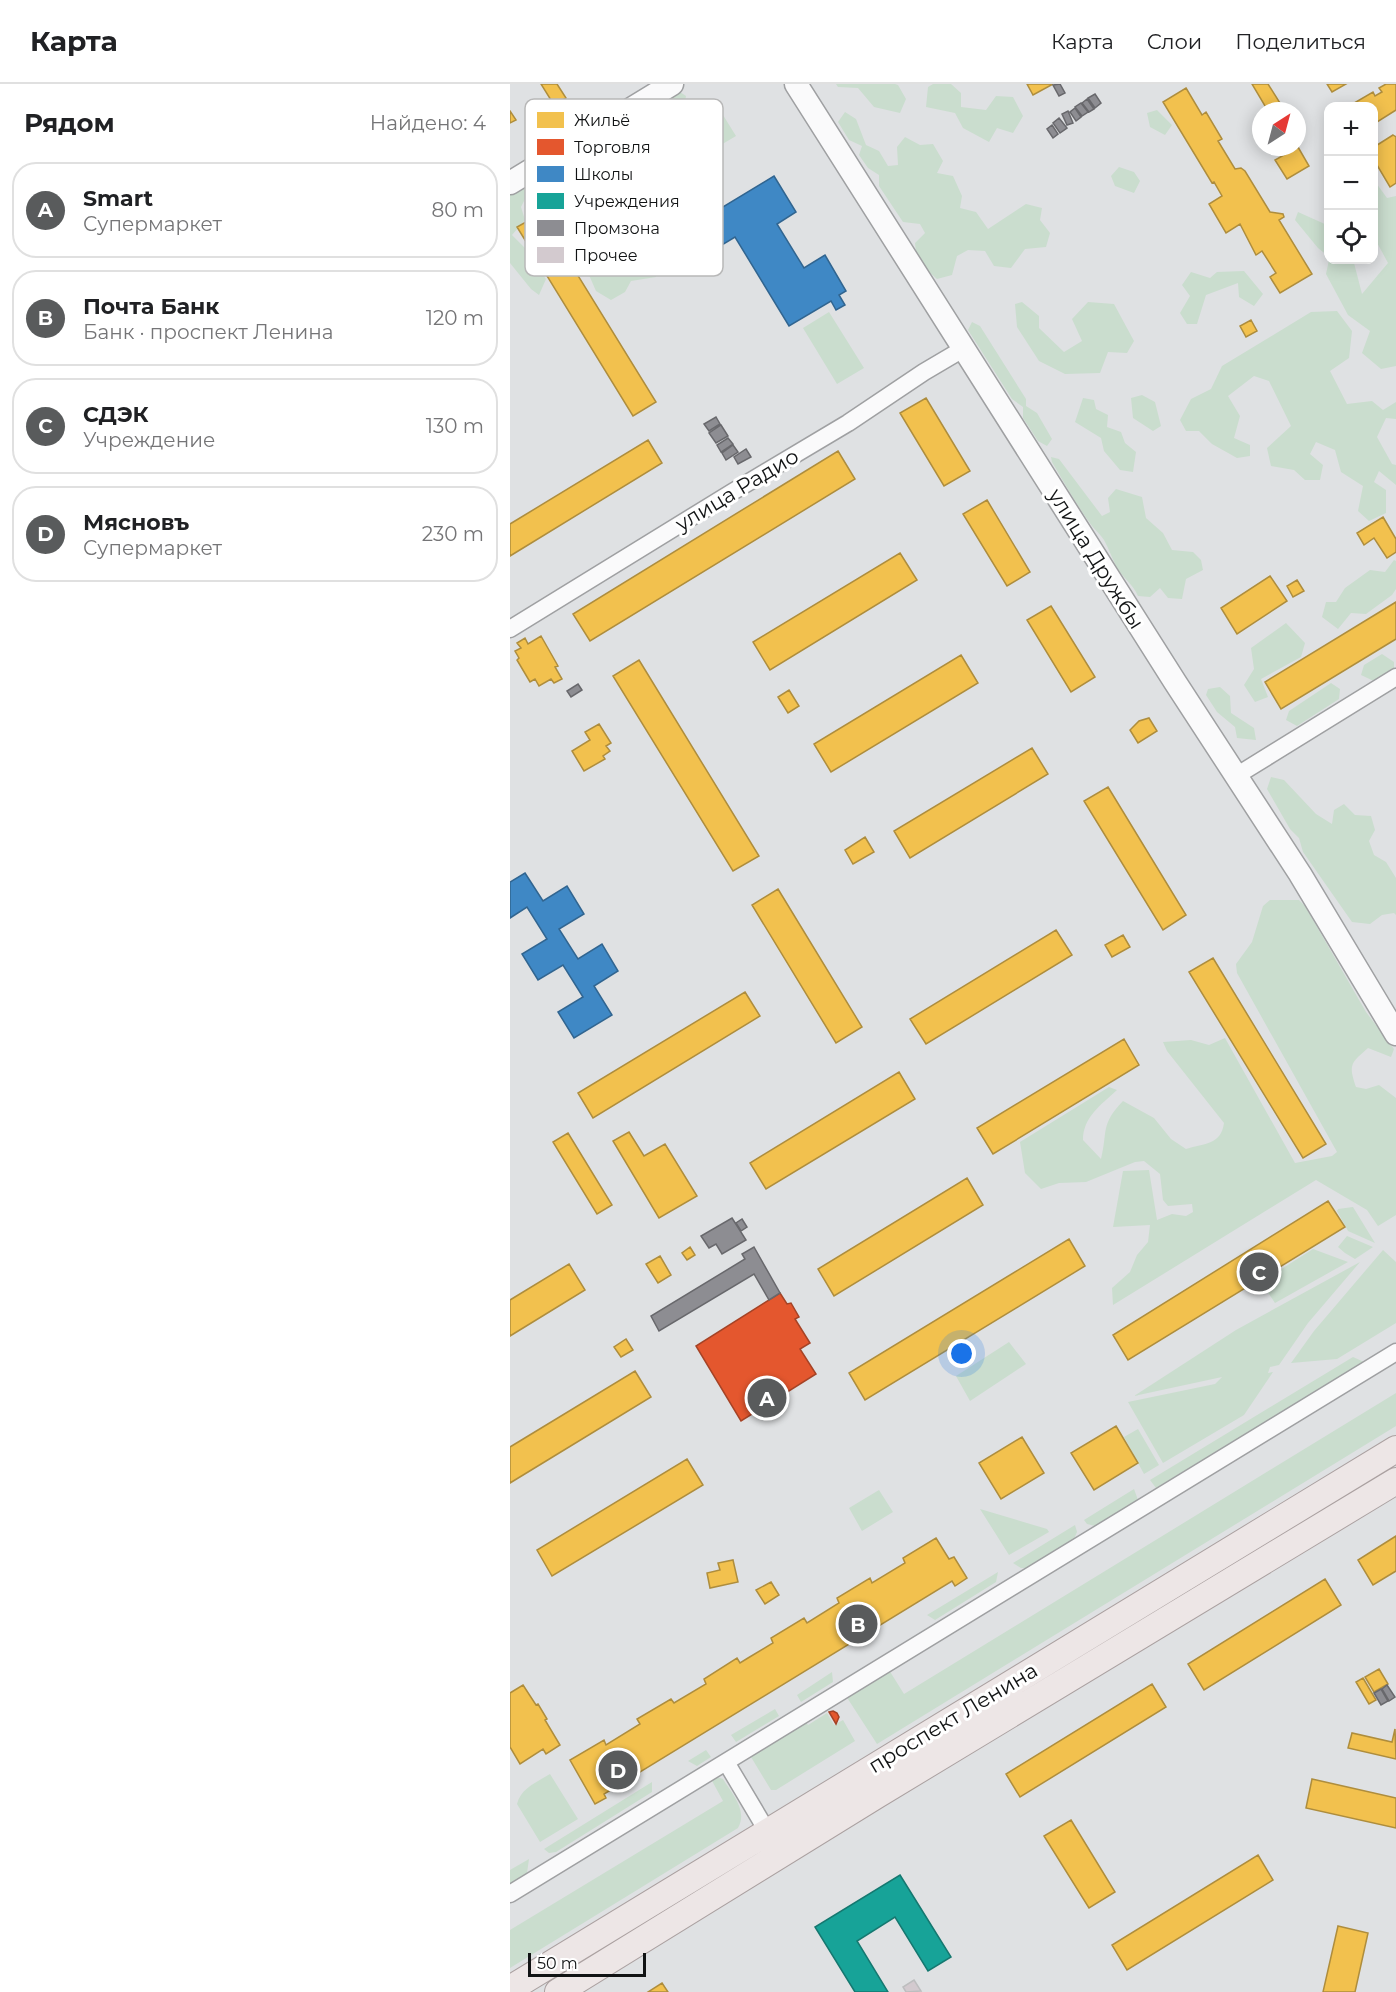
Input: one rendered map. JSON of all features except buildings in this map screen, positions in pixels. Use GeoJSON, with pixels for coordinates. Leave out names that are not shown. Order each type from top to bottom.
{"type":"FeatureCollection","features":[{"type":"Feature","properties":{"kind":"main road","name":"проспект Ленина"},"geometry":{"type":"LineString","coordinates":[[510,1989],[1396,1449]]}},
{"type":"Feature","properties":{"kind":"main road","name":"проспект Ленина"},"geometry":{"type":"LineString","coordinates":[[558,1992],[1396,1481]]}},
{"type":"Feature","properties":{"kind":"street"},"geometry":{"type":"LineString","coordinates":[[647,99],[672,84]]}},
{"type":"Feature","properties":{"kind":"street","name":"улица Дружбы"},"geometry":{"type":"LineString","coordinates":[[796,84],[1300,874],[1396,1034]]}},
{"type":"Feature","properties":{"kind":"street"},"geometry":{"type":"LineString","coordinates":[[510,183],[525,174]]}},
{"type":"Feature","properties":{"kind":"street","name":"улица Радио"},"geometry":{"type":"LineString","coordinates":[[510,629],[734,490],[848,423],[963,349]]}},
{"type":"Feature","properties":{"kind":"street"},"geometry":{"type":"LineString","coordinates":[[1236,776],[1396,677]]}},
{"type":"Feature","properties":{"kind":"street"},"geometry":{"type":"LineString","coordinates":[[510,1894],[1396,1352]]}},
{"type":"Feature","properties":{"kind":"street"},"geometry":{"type":"LineString","coordinates":[[726,1762],[767,1831]]}},
{"type":"Feature","properties":{"kind":"green space"},"geometry":{"type":"Polygon","coordinates":[[[836,84],[895,84],[898,85],[906,99],[900,113],[874,107],[858,88],[838,87],[836,84]]]}},
{"type":"Feature","properties":{"kind":"green space"},"geometry":{"type":"Polygon","coordinates":[[[933,84],[951,84],[961,93],[961,107],[986,110],[996,96],[1013,97],[1023,116],[1013,133],[997,128],[989,142],[963,128],[955,113],[926,107],[928,87],[933,84]]]}},
{"type":"Feature","properties":{"kind":"green space"},"geometry":{"type":"Polygon","coordinates":[[[674,88],[686,96],[685,99],[656,99],[674,88]]]}},
{"type":"Feature","properties":{"kind":"green space"},"geometry":{"type":"Polygon","coordinates":[[[1157,110],[1172,125],[1165,135],[1150,127],[1147,113],[1157,110]]]}},
{"type":"Feature","properties":{"kind":"green space"},"geometry":{"type":"Polygon","coordinates":[[[845,112],[856,119],[866,145],[879,151],[888,166],[898,165],[897,147],[905,137],[920,145],[933,144],[943,161],[937,173],[953,176],[962,196],[960,208],[976,212],[988,229],[1026,204],[1042,208],[1040,220],[1050,233],[1046,247],[1025,249],[1011,268],[994,266],[985,251],[968,250],[957,256],[952,275],[937,279],[917,261],[915,243],[925,233],[920,224],[903,222],[879,186],[879,175],[868,168],[859,155],[862,146],[849,140],[838,122],[845,112]]]}},
{"type":"Feature","properties":{"kind":"green space"},"geometry":{"type":"Polygon","coordinates":[[[723,115],[736,136],[723,144],[723,115]]]}},
{"type":"Feature","properties":{"kind":"green space"},"geometry":{"type":"Polygon","coordinates":[[[1119,167],[1134,172],[1140,181],[1134,193],[1115,186],[1111,176],[1119,167]]]}},
{"type":"Feature","properties":{"kind":"green space"},"geometry":{"type":"Polygon","coordinates":[[[525,179],[525,199],[521,207],[525,220],[512,235],[525,248],[525,276],[544,276],[546,279],[539,295],[531,289],[510,263],[510,186],[525,179]]]}},
{"type":"Feature","properties":{"kind":"green space"},"geometry":{"type":"Polygon","coordinates":[[[1378,186],[1387,198],[1396,196],[1396,366],[1381,369],[1362,353],[1370,331],[1348,315],[1326,274],[1328,264],[1354,264],[1362,294],[1388,263],[1378,244],[1378,186]]]}},
{"type":"Feature","properties":{"kind":"green space"},"geometry":{"type":"Polygon","coordinates":[[[1298,212],[1324,224],[1324,253],[1318,248],[1295,220],[1298,212]]]}},
{"type":"Feature","properties":{"kind":"green space"},"geometry":{"type":"Polygon","coordinates":[[[1244,271],[1263,294],[1254,306],[1239,297],[1238,283],[1206,295],[1197,324],[1187,324],[1180,313],[1190,296],[1182,285],[1191,272],[1210,278],[1217,272],[1244,271]]]}},
{"type":"Feature","properties":{"kind":"green space"},"geometry":{"type":"Polygon","coordinates":[[[589,276],[656,276],[631,281],[625,292],[611,300],[596,291],[589,276]]]}},
{"type":"Feature","properties":{"kind":"green space"},"geometry":{"type":"Polygon","coordinates":[[[1022,302],[1039,316],[1039,328],[1064,352],[1082,341],[1072,319],[1088,302],[1114,304],[1134,341],[1127,353],[1108,352],[1100,373],[1065,374],[1039,361],[1017,327],[1015,304],[1022,302]]]}},
{"type":"Feature","properties":{"kind":"green space"},"geometry":{"type":"Polygon","coordinates":[[[1337,311],[1352,331],[1349,358],[1330,371],[1347,404],[1372,401],[1383,410],[1396,402],[1396,419],[1386,418],[1377,437],[1392,464],[1396,465],[1396,485],[1379,471],[1374,482],[1386,490],[1386,513],[1369,521],[1358,511],[1363,486],[1341,472],[1335,450],[1316,442],[1310,454],[1323,465],[1320,480],[1305,480],[1294,470],[1271,466],[1267,448],[1291,426],[1269,381],[1254,376],[1228,396],[1240,416],[1234,438],[1250,445],[1250,456],[1237,458],[1212,444],[1199,431],[1186,431],[1180,420],[1191,399],[1211,389],[1222,366],[1311,312],[1337,311]]]}},
{"type":"Feature","properties":{"kind":"green space"},"geometry":{"type":"Polygon","coordinates":[[[829,312],[864,368],[837,384],[803,328],[829,312]]]}},
{"type":"Feature","properties":{"kind":"green space"},"geometry":{"type":"Polygon","coordinates":[[[972,322],[980,326],[1026,399],[1026,406],[1037,413],[1052,439],[1047,446],[1038,441],[1023,418],[1023,407],[1012,399],[968,330],[972,322]]]}},
{"type":"Feature","properties":{"kind":"green space"},"geometry":{"type":"Polygon","coordinates":[[[1142,395],[1155,402],[1161,426],[1153,431],[1133,418],[1131,398],[1142,395]]]}},
{"type":"Feature","properties":{"kind":"green space"},"geometry":{"type":"Polygon","coordinates":[[[1083,398],[1094,400],[1096,409],[1108,415],[1107,427],[1121,432],[1125,443],[1136,452],[1133,472],[1120,470],[1104,451],[1101,438],[1075,422],[1083,398]]]}},
{"type":"Feature","properties":{"kind":"green space"},"geometry":{"type":"Polygon","coordinates":[[[1051,457],[1059,459],[1102,516],[1110,512],[1108,498],[1116,489],[1142,497],[1146,518],[1163,533],[1172,550],[1193,552],[1201,560],[1203,570],[1186,579],[1182,599],[1168,598],[1160,588],[1150,597],[1138,596],[1116,566],[1103,538],[1076,503],[1051,457]]]}},
{"type":"Feature","properties":{"kind":"green space"},"geometry":{"type":"Polygon","coordinates":[[[1394,560],[1396,561],[1396,589],[1392,595],[1366,614],[1351,613],[1338,629],[1322,617],[1326,602],[1336,602],[1345,588],[1370,570],[1385,572],[1394,560]]]}},
{"type":"Feature","properties":{"kind":"green space"},"geometry":{"type":"Polygon","coordinates":[[[1286,623],[1305,643],[1301,657],[1261,679],[1268,697],[1255,702],[1244,685],[1254,669],[1251,648],[1286,623]]]}},
{"type":"Feature","properties":{"kind":"green space"},"geometry":{"type":"Polygon","coordinates":[[[1382,654],[1394,662],[1394,674],[1380,684],[1361,675],[1364,665],[1382,654]]]}},
{"type":"Feature","properties":{"kind":"green space"},"geometry":{"type":"Polygon","coordinates":[[[1331,683],[1340,689],[1339,699],[1297,726],[1286,720],[1289,711],[1331,683]]]}},
{"type":"Feature","properties":{"kind":"green space"},"geometry":{"type":"Polygon","coordinates":[[[1220,687],[1230,696],[1231,713],[1254,728],[1256,740],[1237,738],[1235,727],[1217,712],[1206,695],[1208,689],[1220,687]]]}},
{"type":"Feature","properties":{"kind":"green space"},"geometry":{"type":"Polygon","coordinates":[[[1271,777],[1284,780],[1316,814],[1332,824],[1334,810],[1344,804],[1355,815],[1371,816],[1375,830],[1369,841],[1374,855],[1386,862],[1396,878],[1396,915],[1394,913],[1382,915],[1370,924],[1352,922],[1303,852],[1299,838],[1290,829],[1267,789],[1271,777]]]}},
{"type":"Feature","properties":{"kind":"green space"},"geometry":{"type":"Polygon","coordinates":[[[1270,900],[1299,900],[1305,906],[1366,1012],[1394,1049],[1391,1057],[1368,1048],[1353,1064],[1352,1073],[1356,1087],[1366,1089],[1379,1085],[1396,1098],[1396,1215],[1378,1226],[1367,1210],[1316,1180],[1113,1305],[1112,1288],[1130,1272],[1137,1255],[1148,1242],[1150,1225],[1113,1227],[1123,1171],[1149,1170],[1157,1220],[1172,1214],[1186,1216],[1193,1212],[1192,1204],[1168,1206],[1163,1200],[1160,1174],[1144,1161],[1135,1162],[1086,1182],[1059,1183],[1041,1189],[1025,1173],[1020,1142],[1109,1087],[1117,1090],[1094,1112],[1086,1125],[1083,1140],[1101,1159],[1106,1128],[1111,1116],[1123,1101],[1154,1118],[1171,1139],[1186,1149],[1216,1139],[1224,1123],[1167,1051],[1163,1042],[1191,1040],[1209,1045],[1225,1038],[1295,1163],[1332,1156],[1337,1152],[1237,973],[1236,964],[1252,942],[1263,906],[1270,900]]]}},
{"type":"Feature","properties":{"kind":"green space"},"geometry":{"type":"Polygon","coordinates":[[[1353,1207],[1375,1243],[1348,1231],[1337,1211],[1353,1207]]]}},
{"type":"Feature","properties":{"kind":"green space"},"geometry":{"type":"Polygon","coordinates":[[[1347,1236],[1373,1247],[1355,1259],[1338,1247],[1347,1236]]]}},
{"type":"Feature","properties":{"kind":"green space"},"geometry":{"type":"Polygon","coordinates":[[[1313,1249],[1348,1262],[1275,1303],[1261,1282],[1313,1249]]]}},
{"type":"Feature","properties":{"kind":"green space"},"geometry":{"type":"Polygon","coordinates":[[[1383,1250],[1396,1262],[1396,1323],[1337,1359],[1291,1363],[1314,1331],[1383,1250]]]}},
{"type":"Feature","properties":{"kind":"green space"},"geometry":{"type":"Polygon","coordinates":[[[1360,1262],[1308,1323],[1279,1365],[1270,1367],[1268,1373],[1273,1372],[1244,1415],[1163,1463],[1128,1402],[1215,1384],[1222,1377],[1134,1396],[1236,1330],[1360,1262]]]}},
{"type":"Feature","properties":{"kind":"green space"},"geometry":{"type":"Polygon","coordinates":[[[1009,1342],[1026,1364],[970,1401],[956,1376],[1009,1342]]]}},
{"type":"Feature","properties":{"kind":"green space"},"geometry":{"type":"Polygon","coordinates":[[[1353,1357],[1364,1362],[1156,1488],[1150,1480],[1353,1357]]]}},
{"type":"Feature","properties":{"kind":"green space"},"geometry":{"type":"Polygon","coordinates":[[[1396,1393],[1396,1426],[877,1744],[846,1696],[889,1670],[904,1694],[1396,1393]]]}},
{"type":"Feature","properties":{"kind":"green space"},"geometry":{"type":"Polygon","coordinates":[[[1138,1429],[1159,1465],[1144,1474],[1124,1437],[1138,1429]]]}},
{"type":"Feature","properties":{"kind":"green space"},"geometry":{"type":"Polygon","coordinates":[[[1134,1489],[1138,1500],[1095,1526],[1087,1524],[1084,1520],[1134,1489]]]}},
{"type":"Feature","properties":{"kind":"green space"},"geometry":{"type":"Polygon","coordinates":[[[879,1490],[893,1512],[862,1531],[849,1508],[879,1490]]]}},
{"type":"Feature","properties":{"kind":"green space"},"geometry":{"type":"Polygon","coordinates":[[[980,1509],[1047,1529],[1049,1532],[1009,1555],[980,1509]]]}},
{"type":"Feature","properties":{"kind":"green space"},"geometry":{"type":"Polygon","coordinates":[[[1075,1525],[1077,1532],[1074,1539],[1026,1568],[1013,1563],[1075,1525]]]}},
{"type":"Feature","properties":{"kind":"green space"},"geometry":{"type":"Polygon","coordinates":[[[998,1572],[996,1582],[935,1620],[927,1615],[998,1572]]]}},
{"type":"Feature","properties":{"kind":"green space"},"geometry":{"type":"Polygon","coordinates":[[[832,1672],[833,1682],[801,1702],[797,1695],[832,1672]]]}},
{"type":"Feature","properties":{"kind":"green space"},"geometry":{"type":"Polygon","coordinates":[[[775,1709],[779,1716],[736,1742],[731,1735],[775,1709]]]}},
{"type":"Feature","properties":{"kind":"green space"},"geometry":{"type":"Polygon","coordinates":[[[827,1713],[834,1725],[843,1720],[855,1741],[776,1790],[771,1790],[751,1757],[754,1752],[805,1721],[808,1725],[827,1713]]]}},
{"type":"Feature","properties":{"kind":"green space"},"geometry":{"type":"Polygon","coordinates":[[[706,1750],[711,1757],[697,1766],[688,1761],[706,1750]]]}},
{"type":"Feature","properties":{"kind":"green space"},"geometry":{"type":"Polygon","coordinates":[[[550,1774],[578,1819],[540,1842],[517,1804],[526,1790],[550,1774]]]}},
{"type":"Feature","properties":{"kind":"green space"},"geometry":{"type":"Polygon","coordinates":[[[717,1777],[723,1779],[738,1802],[741,1821],[738,1828],[510,1968],[510,1930],[723,1801],[711,1779],[717,1777]]]}},
{"type":"Feature","properties":{"kind":"green space"},"geometry":{"type":"Polygon","coordinates":[[[652,1782],[652,1792],[556,1852],[549,1853],[544,1849],[652,1782]]]}},
{"type":"Feature","properties":{"kind":"green space"},"geometry":{"type":"Polygon","coordinates":[[[529,1859],[527,1873],[510,1884],[510,1870],[529,1859]]]}},
{"type":"Feature","properties":{"kind":"place","name":"СДЭК"},"geometry":{"type":"Point","coordinates":[1259,1272]}},
{"type":"Feature","properties":{"kind":"place","name":"Smart"},"geometry":{"type":"Point","coordinates":[767,1398]}},
{"type":"Feature","properties":{"kind":"place","name":"Почта Банк"},"geometry":{"type":"Point","coordinates":[858,1624]}},
{"type":"Feature","properties":{"kind":"place","name":"Мясновъ"},"geometry":{"type":"Point","coordinates":[618,1770]}}]}
